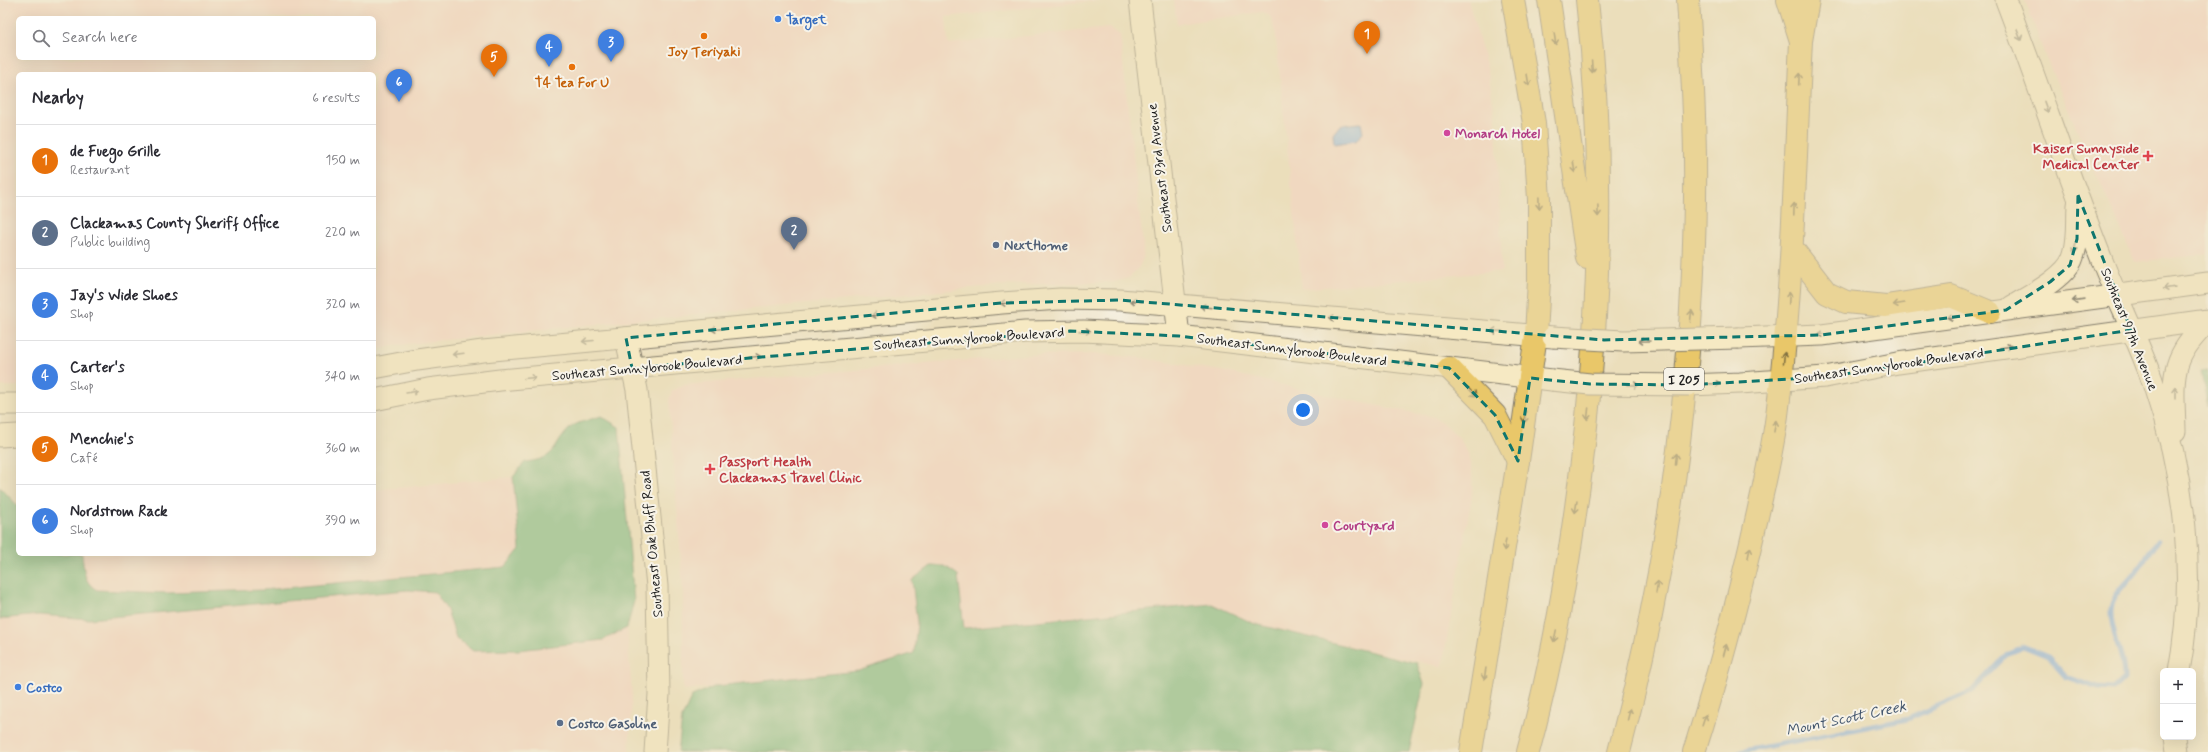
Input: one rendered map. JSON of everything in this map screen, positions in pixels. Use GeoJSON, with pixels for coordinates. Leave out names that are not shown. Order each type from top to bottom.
{"type":"FeatureCollection","features":[{"type":"Feature","properties":{"kind":"highway"},"geometry":{"type":"LineString","coordinates":[[1471,752],[1530,378],[1545,336],[1539,280],[1539,199],[1534,123],[1513,0]]}},
{"type":"Feature","properties":{"kind":"highway"},"geometry":{"type":"LineString","coordinates":[[1549,0],[1596,320]]}},
{"type":"Feature","properties":{"kind":"highway"},"geometry":{"type":"LineString","coordinates":[[1528,752],[1540,708],[1563,596],[1582,469],[1596,320],[1598,225],[1596,124],[1587,0]]}},
{"type":"Feature","properties":{"kind":"highway","name":"I 205"},"geometry":{"type":"LineString","coordinates":[[1619,752],[1655,599],[1673,480],[1692,305],[1695,198],[1695,120],[1688,0]]}},
{"type":"Feature","properties":{"kind":"highway"},"geometry":{"type":"LineString","coordinates":[[1788,0],[1801,41]]}},
{"type":"Feature","properties":{"kind":"highway"},"geometry":{"type":"LineString","coordinates":[[1694,752],[1714,687],[1740,591],[1769,463],[1782,380],[1792,248],[1801,41],[1808,0]]}},
{"type":"Feature","properties":{"kind":"highway"},"geometry":{"type":"LineString","coordinates":[[1792,248],[1823,289],[1827,293],[1846,302],[1886,306],[1951,296],[1998,311]]}},
{"type":"Feature","properties":{"kind":"highway"},"geometry":{"type":"LineString","coordinates":[[1449,368],[1495,415],[1518,461]]}},
{"type":"Feature","properties":{"kind":"main road","name":"Southeast 93rd Avenue"},"geometry":{"type":"LineString","coordinates":[[1140,0],[1179,336]]}},
{"type":"Feature","properties":{"kind":"main road","name":"Southeast 97th Avenue"},"geometry":{"type":"LineString","coordinates":[[2006,0],[2116,295],[2154,385],[2175,460],[2186,550],[2187,611],[2179,668]]}},
{"type":"Feature","properties":{"kind":"main road"},"geometry":{"type":"LineString","coordinates":[[1998,311],[2050,282],[2070,265],[2077,239],[2078,195]]}},
{"type":"Feature","properties":{"kind":"main road"},"geometry":{"type":"LineString","coordinates":[[376,368],[454,354],[1060,299],[1175,304],[1545,336],[1631,341],[1822,335],[2208,283]]}},
{"type":"Feature","properties":{"kind":"main road"},"geometry":{"type":"LineString","coordinates":[[907,343],[908,335],[917,327],[958,318],[970,306]]}},
{"type":"Feature","properties":{"kind":"main road"},"geometry":{"type":"LineString","coordinates":[[2175,460],[2174,386],[2177,363],[2186,344],[2208,321]]}},
{"type":"Feature","properties":{"kind":"main road","name":"Southeast Sunnybrook Boulevard"},"geometry":{"type":"LineString","coordinates":[[376,400],[459,385],[1025,332],[1064,331],[1179,336],[1552,380],[1637,385],[1740,383],[1825,377],[1898,363],[2131,330],[2208,321]]}},
{"type":"Feature","properties":{"kind":"main road","name":"Southeast Oak Bluff Road"},"geometry":{"type":"LineString","coordinates":[[626,338],[637,390],[657,586],[659,694],[655,752]]}},
{"type":"Feature","properties":{"kind":"main road"},"geometry":{"type":"LineString","coordinates":[[0,404],[16,404]]}},
{"type":"Feature","properties":{"kind":"main road"},"geometry":{"type":"LineString","coordinates":[[0,436],[16,435]]}},
{"type":"Feature","properties":{"kind":"main road"},"geometry":{"type":"LineString","coordinates":[[2175,740],[2177,752]]}},
{"type":"Feature","properties":{"kind":"highlighted area"},"geometry":{"type":"Polygon","coordinates":[[[2078,195],[2131,330],[1825,377],[1686,385],[1590,384],[1530,378],[1518,461],[1495,415],[1449,368],[1179,336],[1070,331],[632,368],[626,338],[1002,303],[1120,300],[1604,340],[1822,335],[2006,310],[2050,282],[2070,265],[2077,239],[2078,195]]]}},
{"type":"Feature","properties":{"kind":"shaded area"},"geometry":{"type":"Polygon","coordinates":[[[0,0],[1102,0],[946,17],[948,44],[1110,28],[1120,35],[1143,245],[1143,258],[1139,267],[1129,278],[1113,282],[1002,285],[576,326],[397,345],[376,350],[376,72],[16,72],[16,386],[0,386],[0,0]]]}},
{"type":"Feature","properties":{"kind":"shaded area"},"geometry":{"type":"Polygon","coordinates":[[[1174,0],[1468,0],[1488,71],[1496,123],[1502,271],[1302,289],[1275,29],[1270,16],[1262,12],[1177,24],[1174,0]]]}},
{"type":"Feature","properties":{"kind":"shaded area","name":"Kaiser Sunnyside Medical Center"},"geometry":{"type":"Polygon","coordinates":[[[2025,0],[2208,0],[2208,254],[2135,262],[2046,58],[2025,0]]]}},
{"type":"Feature","properties":{"kind":"shaded area"},"geometry":{"type":"Polygon","coordinates":[[[1098,354],[1142,358],[1227,372],[1329,396],[1434,417],[1447,426],[1460,439],[1469,455],[1472,474],[1472,495],[1442,667],[1255,624],[1212,604],[963,628],[958,575],[945,566],[931,566],[912,580],[917,623],[914,653],[858,671],[683,690],[683,588],[669,400],[672,391],[684,385],[958,361],[1030,355],[1098,354]]]}},
{"type":"Feature","properties":{"kind":"shaded area"},"geometry":{"type":"Polygon","coordinates":[[[513,477],[520,549],[505,567],[262,590],[167,593],[97,590],[90,586],[85,578],[82,556],[376,556],[376,490],[513,477]]]}},
{"type":"Feature","properties":{"kind":"shaded area"},"geometry":{"type":"Polygon","coordinates":[[[408,590],[435,592],[447,610],[456,638],[473,651],[519,650],[603,640],[627,628],[632,696],[629,752],[0,752],[0,619],[39,615],[89,619],[408,590]]]}},
{"type":"Feature","properties":{"kind":"green space"},"geometry":{"type":"Polygon","coordinates":[[[2208,370],[2208,408],[2201,371],[2208,370]]]}},
{"type":"Feature","properties":{"kind":"green space"},"geometry":{"type":"Polygon","coordinates":[[[601,416],[619,427],[634,601],[627,628],[603,640],[519,650],[473,651],[456,638],[447,610],[435,592],[408,590],[89,619],[39,615],[0,619],[0,487],[16,504],[16,556],[82,556],[85,575],[92,587],[97,590],[167,593],[262,590],[505,567],[520,549],[513,477],[525,462],[544,458],[549,455],[570,428],[580,422],[601,416]]]}},
{"type":"Feature","properties":{"kind":"green space"},"geometry":{"type":"Polygon","coordinates":[[[931,566],[945,566],[958,575],[964,628],[1212,604],[1255,624],[1417,663],[1424,684],[1409,752],[678,752],[682,718],[692,696],[716,686],[858,671],[914,653],[917,623],[912,580],[931,566]]]}},
{"type":"Feature","properties":{"kind":"water"},"geometry":{"type":"Polygon","coordinates":[[[1361,123],[1363,133],[1356,141],[1334,144],[1333,134],[1340,125],[1361,123]]]}},
{"type":"Feature","properties":{"kind":"waterway","name":"Mount Scott Creek"},"geometry":{"type":"LineString","coordinates":[[1739,752],[1908,719],[1972,691],[2008,653],[2023,647],[2048,657],[2066,677],[2098,688],[2113,689],[2124,678],[2122,660],[2113,628],[2111,612],[2112,606],[2117,594],[2141,566],[2157,541]]}},
{"type":"Feature","properties":{"kind":"place","name":"Target"},"geometry":{"type":"Point","coordinates":[778,19]}},
{"type":"Feature","properties":{"kind":"place","name":"Joy Teriyaki"},"geometry":{"type":"Point","coordinates":[704,36]}},
{"type":"Feature","properties":{"kind":"place","name":"de Fuego Grille"},"geometry":{"type":"Point","coordinates":[1367,54]}},
{"type":"Feature","properties":{"kind":"place","name":"Jay's Wide Shoes"},"geometry":{"type":"Point","coordinates":[611,62]}},
{"type":"Feature","properties":{"kind":"place","name":"Carter's"},"geometry":{"type":"Point","coordinates":[549,67]}},
{"type":"Feature","properties":{"kind":"place","name":"T4 Tea For U"},"geometry":{"type":"Point","coordinates":[572,67]}},
{"type":"Feature","properties":{"kind":"place","name":"Menchie's"},"geometry":{"type":"Point","coordinates":[494,77]}},
{"type":"Feature","properties":{"kind":"place","name":"Nordstrom Rack"},"geometry":{"type":"Point","coordinates":[399,102]}},
{"type":"Feature","properties":{"kind":"place","name":"Monarch Hotel"},"geometry":{"type":"Point","coordinates":[1447,133]}},
{"type":"Feature","properties":{"kind":"place","name":"Kaiser Sunnyside Medical Center"},"geometry":{"type":"Point","coordinates":[2148,156]}},
{"type":"Feature","properties":{"kind":"place","name":"NextHome"},"geometry":{"type":"Point","coordinates":[996,245]}},
{"type":"Feature","properties":{"kind":"place","name":"Clackamas County Sheriff Office"},"geometry":{"type":"Point","coordinates":[794,250]}},
{"type":"Feature","properties":{"kind":"place","name":"Passport Health Clackamas Travel Clinic"},"geometry":{"type":"Point","coordinates":[710,469]}},
{"type":"Feature","properties":{"kind":"place","name":"Courtyard"},"geometry":{"type":"Point","coordinates":[1325,525]}},
{"type":"Feature","properties":{"kind":"place","name":"Costco"},"geometry":{"type":"Point","coordinates":[18,687]}},
{"type":"Feature","properties":{"kind":"place","name":"Costco Gasoline"},"geometry":{"type":"Point","coordinates":[560,723]}}]}
